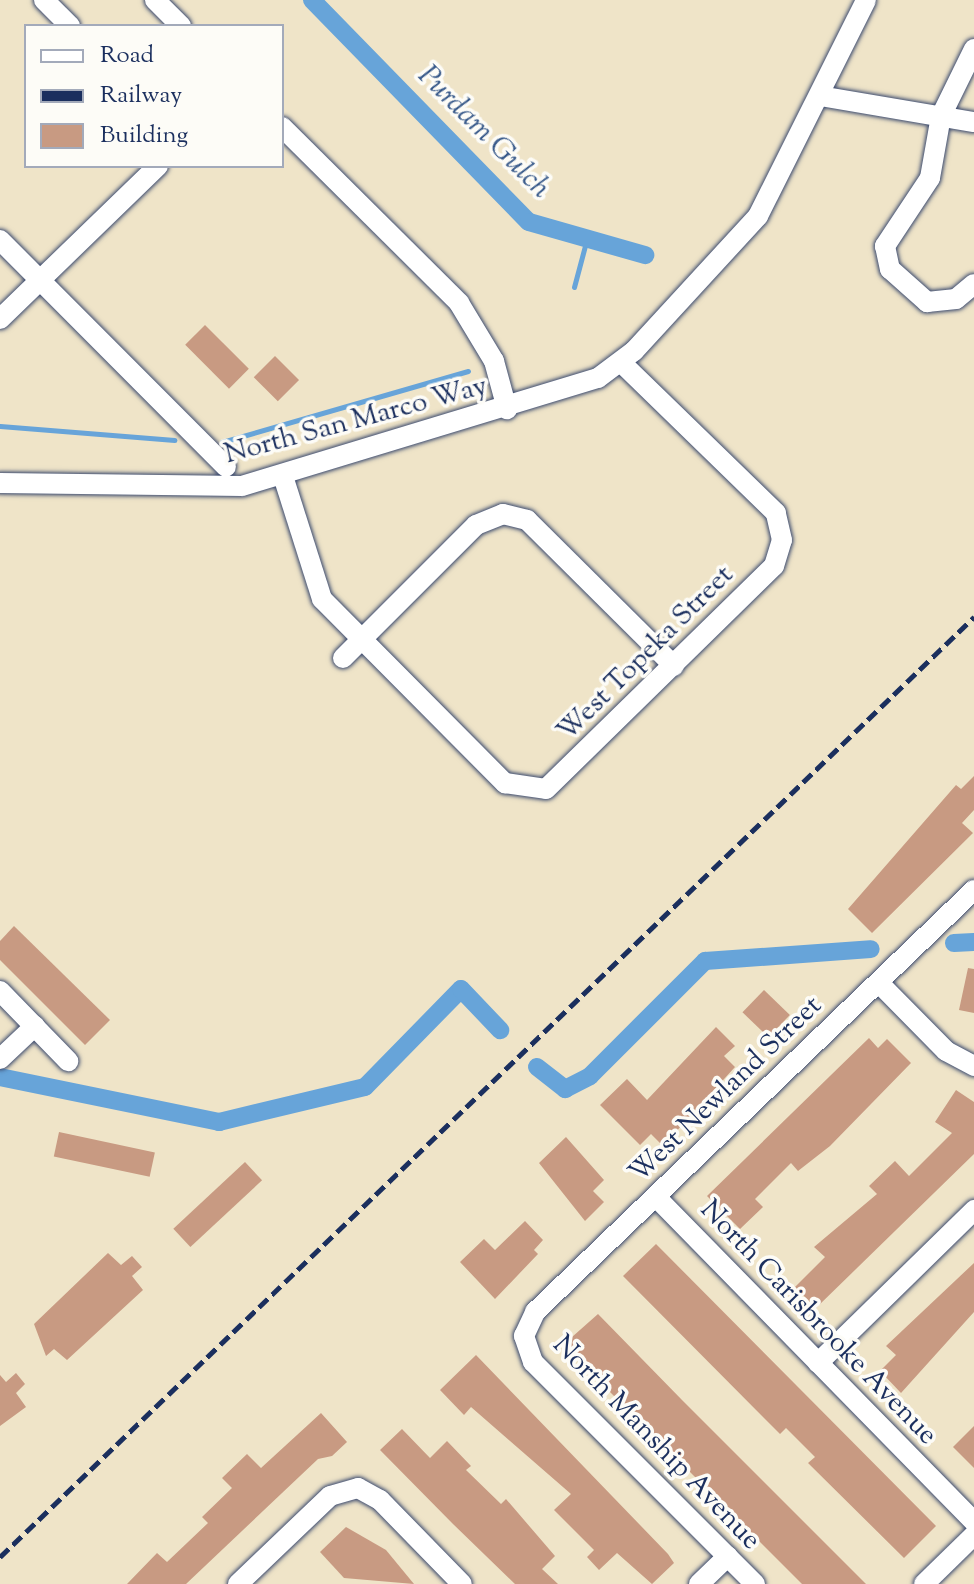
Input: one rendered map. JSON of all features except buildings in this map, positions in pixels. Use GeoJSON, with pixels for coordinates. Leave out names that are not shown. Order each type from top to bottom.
{"type":"FeatureCollection","features":[{"type":"Feature","properties":{"kind":"street"},"geometry":{"type":"LineString","coordinates":[[44,0],[68,24]]}},
{"type":"Feature","properties":{"kind":"street"},"geometry":{"type":"LineString","coordinates":[[155,0],[179,24]]}},
{"type":"Feature","properties":{"kind":"street","name":"North San Marco Way"},"geometry":{"type":"LineString","coordinates":[[0,483],[202,488],[283,476],[576,388],[622,363],[758,216],[866,0]]}},
{"type":"Feature","properties":{"kind":"street"},"geometry":{"type":"LineString","coordinates":[[974,49],[941,116],[930,178],[888,236],[886,257],[914,294],[936,304],[974,284]]}},
{"type":"Feature","properties":{"kind":"street"},"geometry":{"type":"LineString","coordinates":[[820,96],[974,122]]}},
{"type":"Feature","properties":{"kind":"street"},"geometry":{"type":"LineString","coordinates":[[284,129],[459,303],[494,361],[507,409]]}},
{"type":"Feature","properties":{"kind":"street"},"geometry":{"type":"LineString","coordinates":[[0,319],[156,168]]}},
{"type":"Feature","properties":{"kind":"street"},"geometry":{"type":"LineString","coordinates":[[0,240],[226,467]]}},
{"type":"Feature","properties":{"kind":"street","name":"West Topeka Street"},"geometry":{"type":"LineString","coordinates":[[362,639],[505,783],[533,792],[559,781],[774,566],[782,540],[776,513],[622,363]]}},
{"type":"Feature","properties":{"kind":"street"},"geometry":{"type":"LineString","coordinates":[[283,476],[317,589],[362,639]]}},
{"type":"Feature","properties":{"kind":"street"},"geometry":{"type":"LineString","coordinates":[[343,658],[476,525],[503,514],[527,520],[674,666]]}},
{"type":"Feature","properties":{"kind":"street","name":"West Newland Street"},"geometry":{"type":"LineString","coordinates":[[524,1336],[535,1312],[974,890]]}},
{"type":"Feature","properties":{"kind":"street"},"geometry":{"type":"LineString","coordinates":[[879,983],[946,1051],[974,1066]]}},
{"type":"Feature","properties":{"kind":"street"},"geometry":{"type":"LineString","coordinates":[[0,991],[68,1061]]}},
{"type":"Feature","properties":{"kind":"street"},"geometry":{"type":"LineString","coordinates":[[0,1059],[35,1026]]}},
{"type":"Feature","properties":{"kind":"street","name":"North Carisbrooke Avenue"},"geometry":{"type":"LineString","coordinates":[[656,1197],[974,1522]]}},
{"type":"Feature","properties":{"kind":"street"},"geometry":{"type":"LineString","coordinates":[[818,1363],[974,1210]]}},
{"type":"Feature","properties":{"kind":"street","name":"North Manship Avenue"},"geometry":{"type":"LineString","coordinates":[[524,1336],[533,1362],[755,1584]]}},
{"type":"Feature","properties":{"kind":"street"},"geometry":{"type":"LineString","coordinates":[[238,1584],[330,1496],[358,1488],[380,1500],[462,1584]]}},
{"type":"Feature","properties":{"kind":"street"},"geometry":{"type":"LineString","coordinates":[[924,1584],[974,1535]]}},
{"type":"Feature","properties":{"kind":"street"},"geometry":{"type":"LineString","coordinates":[[699,1584],[728,1556]]}},
{"type":"Feature","properties":{"kind":"waterway","name":"Purdam Gulch"},"geometry":{"type":"LineString","coordinates":[[312,0],[529,222],[645,255]]}},
{"type":"Feature","properties":{"kind":"waterway"},"geometry":{"type":"LineString","coordinates":[[574,287],[587,238]]}},
{"type":"Feature","properties":{"kind":"waterway"},"geometry":{"type":"LineString","coordinates":[[222,442],[468,371]]}},
{"type":"Feature","properties":{"kind":"waterway"},"geometry":{"type":"LineString","coordinates":[[0,426],[174,440]]}},
{"type":"Feature","properties":{"kind":"waterway"},"geometry":{"type":"LineString","coordinates":[[954,943],[974,942]]}},
{"type":"Feature","properties":{"kind":"waterway"},"geometry":{"type":"LineString","coordinates":[[537,1067],[565,1089],[590,1076],[705,961],[871,949]]}},
{"type":"Feature","properties":{"kind":"waterway"},"geometry":{"type":"LineString","coordinates":[[0,1077],[219,1122],[365,1087],[461,989],[500,1030]]}},
{"type":"Feature","properties":{"kind":"railway"},"geometry":{"type":"LineString","coordinates":[[0,1557],[974,617]]}}]}
